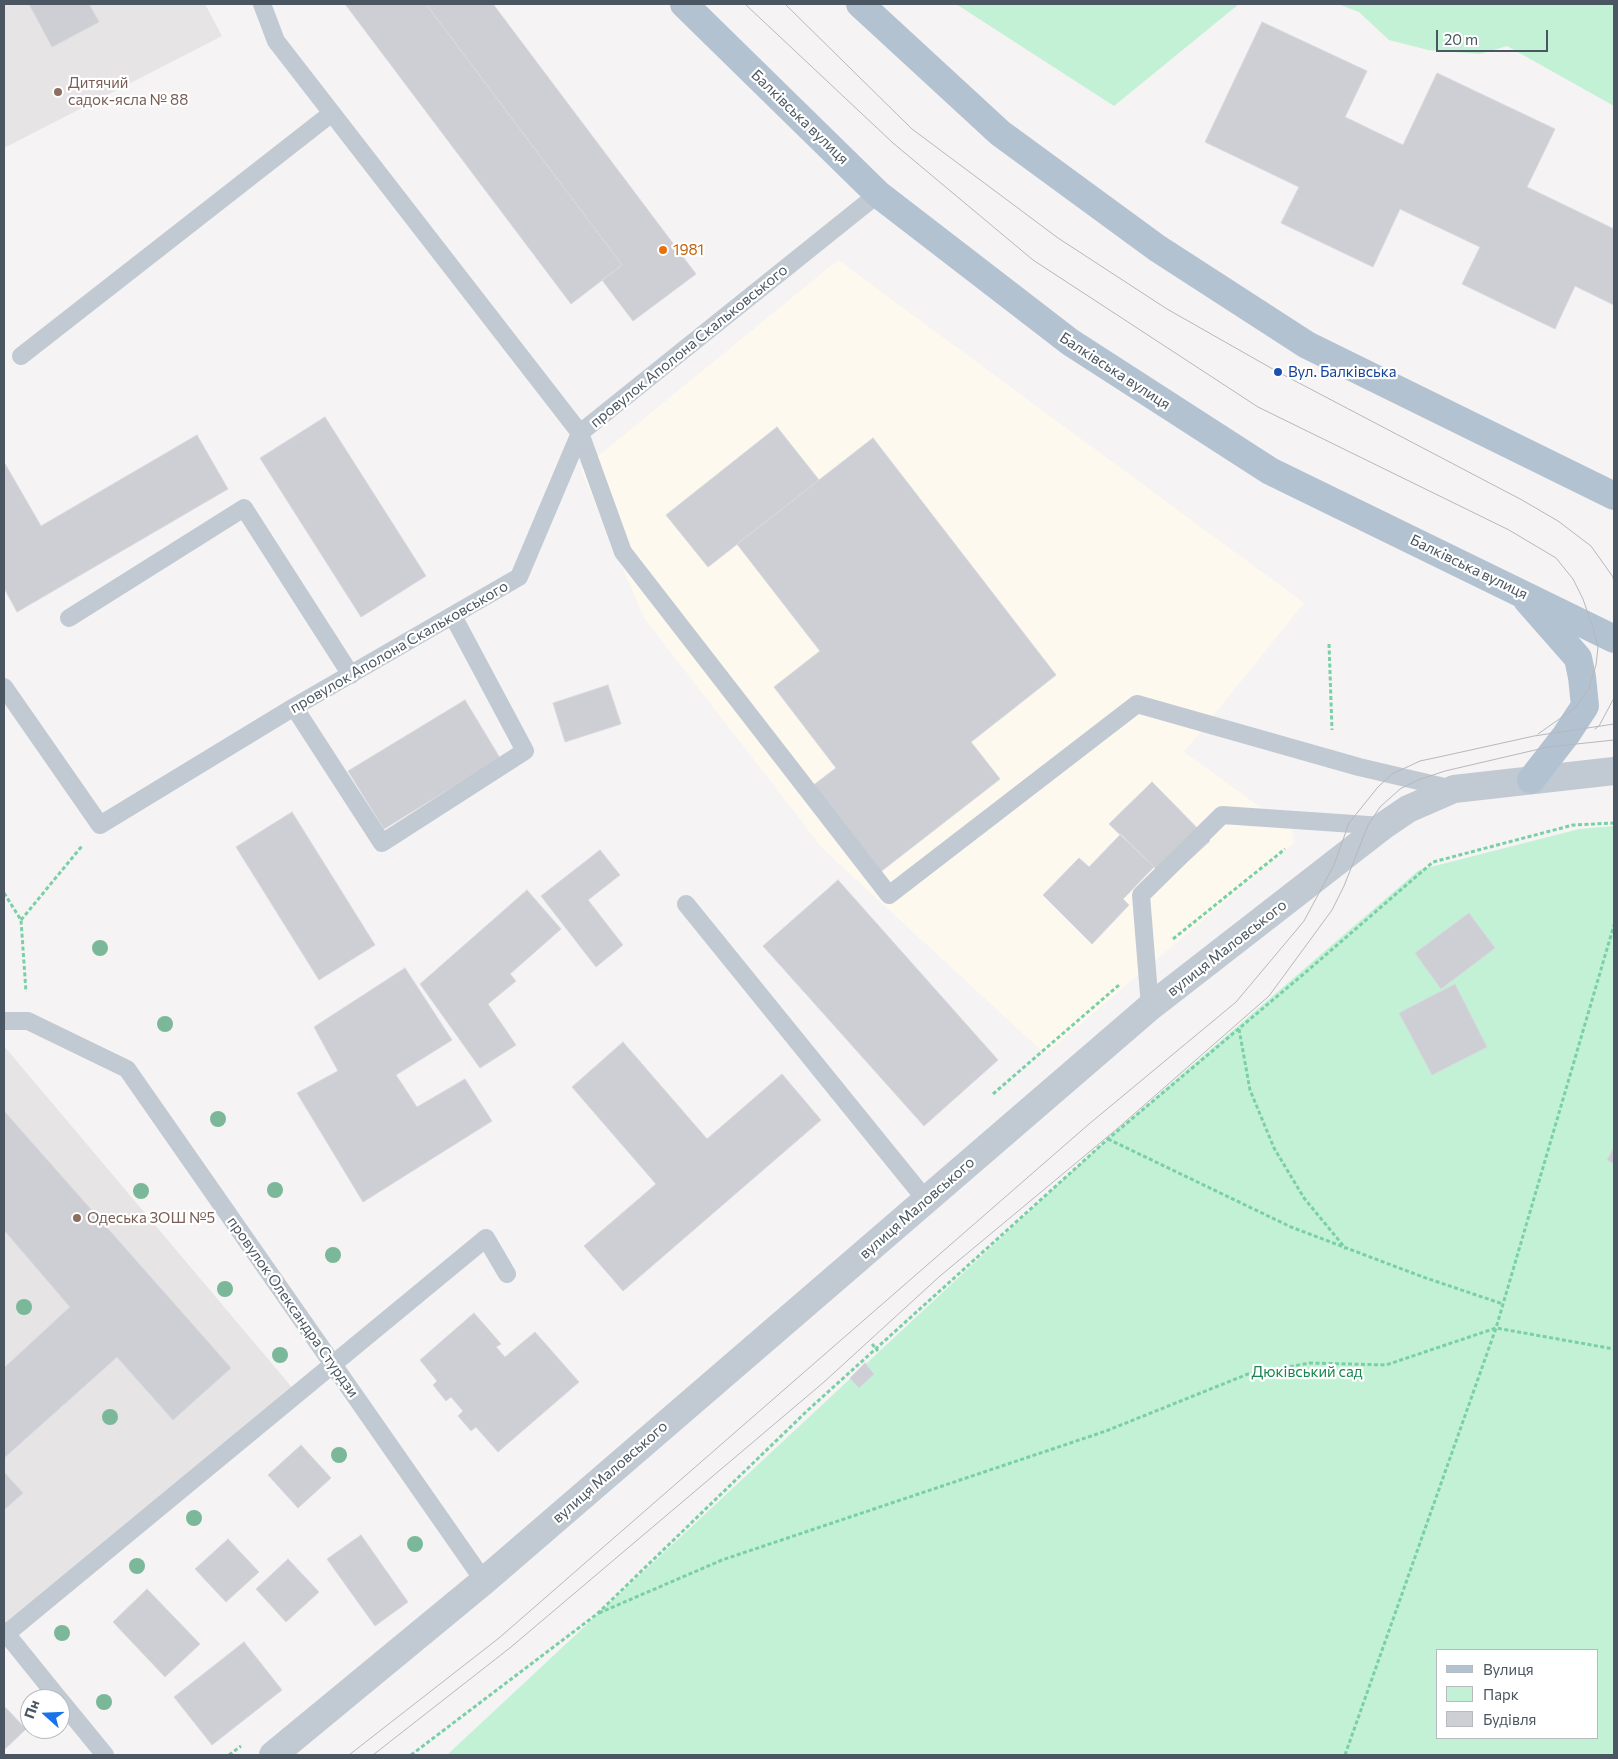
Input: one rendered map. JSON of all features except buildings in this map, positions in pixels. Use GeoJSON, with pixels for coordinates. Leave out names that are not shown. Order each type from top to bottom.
{"type":"FeatureCollection","features":[{"type":"Feature","properties":{"kind":"main road","name":"Балківська вулиця"},"geometry":{"type":"LineString","coordinates":[[684,4],[878,194],[1070,342],[1270,471],[1614,639]]}},
{"type":"Feature","properties":{"kind":"main road"},"geometry":{"type":"LineString","coordinates":[[860,4],[1000,133],[1157,248],[1307,345],[1614,496]]}},
{"type":"Feature","properties":{"kind":"main road"},"geometry":{"type":"LineString","coordinates":[[1520,592],[1578,658],[1585,706],[1566,735],[1531,780]]}},
{"type":"Feature","properties":{"kind":"street","name":"вулиця Маловського"},"geometry":{"type":"LineString","coordinates":[[273,1755],[484,1581],[1150,1007],[1383,826],[1408,809],[1454,789],[1614,770]]}},
{"type":"Feature","properties":{"kind":"lane"},"geometry":{"type":"LineString","coordinates":[[262,4],[276,41],[580,433],[623,552],[889,895],[1138,704],[1333,759],[1454,789]]}},
{"type":"Feature","properties":{"kind":"lane"},"geometry":{"type":"LineString","coordinates":[[21,356],[332,113]]}},
{"type":"Feature","properties":{"kind":"lane","name":"провулок Аполона Скальковського"},"geometry":{"type":"LineString","coordinates":[[100,825],[294,708],[519,577],[580,433],[878,194]]}},
{"type":"Feature","properties":{"kind":"lane"},"geometry":{"type":"LineString","coordinates":[[69,618],[244,508],[351,675]]}},
{"type":"Feature","properties":{"kind":"lane"},"geometry":{"type":"LineString","coordinates":[[294,708],[382,843],[526,751],[453,616]]}},
{"type":"Feature","properties":{"kind":"lane"},"geometry":{"type":"LineString","coordinates":[[4,687],[100,825]]}},
{"type":"Feature","properties":{"kind":"lane"},"geometry":{"type":"LineString","coordinates":[[1150,1007],[1140,895],[1222,815],[1383,826]]}},
{"type":"Feature","properties":{"kind":"lane"},"geometry":{"type":"LineString","coordinates":[[686,904],[926,1200]]}},
{"type":"Feature","properties":{"kind":"lane","name":"провулок Олександра Стурдзи"},"geometry":{"type":"LineString","coordinates":[[4,1021],[28,1021],[127,1070],[484,1581]]}},
{"type":"Feature","properties":{"kind":"lane"},"geometry":{"type":"LineString","coordinates":[[51,1689],[5,1632],[486,1238],[507,1274]]}},
{"type":"Feature","properties":{"kind":"lane"},"geometry":{"type":"LineString","coordinates":[[70,1712],[105,1755]]}},
{"type":"Feature","properties":{"kind":"path"},"geometry":{"type":"LineString","coordinates":[[1329,644],[1333,759]]}},
{"type":"Feature","properties":{"kind":"path"},"geometry":{"type":"LineString","coordinates":[[992,1096],[1146,960],[1306,833],[1310,821]]}},
{"type":"Feature","properties":{"kind":"path"},"geometry":{"type":"LineString","coordinates":[[411,1755],[597,1614],[808,1410],[1108,1139],[1434,862],[1573,825],[1614,823]]}},
{"type":"Feature","properties":{"kind":"path"},"geometry":{"type":"LineString","coordinates":[[21,920],[100,825]]}},
{"type":"Feature","properties":{"kind":"path"},"geometry":{"type":"LineString","coordinates":[[4,893],[21,920],[28,1021]]}},
{"type":"Feature","properties":{"kind":"path"},"geometry":{"type":"LineString","coordinates":[[1345,1755],[1496,1328],[1614,926]]}},
{"type":"Feature","properties":{"kind":"path"},"geometry":{"type":"LineString","coordinates":[[1239,1028],[1250,1090],[1274,1148],[1304,1198],[1346,1249]]}},
{"type":"Feature","properties":{"kind":"path"},"geometry":{"type":"LineString","coordinates":[[1108,1139],[1291,1227],[1423,1278],[1503,1304]]}},
{"type":"Feature","properties":{"kind":"path"},"geometry":{"type":"LineString","coordinates":[[597,1614],[722,1560],[1106,1431],[1248,1374],[1310,1363],[1386,1365],[1496,1328],[1614,1349]]}},
{"type":"Feature","properties":{"kind":"path"},"geometry":{"type":"LineString","coordinates":[[872,1344],[877,1349]]}},
{"type":"Feature","properties":{"kind":"path"},"geometry":{"type":"LineString","coordinates":[[230,1755],[245,1743]]}},
{"type":"Feature","properties":{"kind":"shaded area","name":"Дитячий садок-ясла № 88"},"geometry":{"type":"Polygon","coordinates":[[[4,4],[205,4],[222,36],[4,148],[4,4]]]}},
{"type":"Feature","properties":{"kind":"shaded area"},"geometry":{"type":"Polygon","coordinates":[[[838,260],[1304,603],[1184,752],[1292,830],[1294,843],[1045,1054],[823,849],[644,618],[581,470],[838,260]]]}},
{"type":"Feature","properties":{"kind":"shaded area","name":"Одеська ЗОШ №5"},"geometry":{"type":"Polygon","coordinates":[[[4,1046],[295,1391],[4,1626],[4,1046]]]}},
{"type":"Feature","properties":{"kind":"green space"},"geometry":{"type":"Polygon","coordinates":[[[956,4],[1239,4],[1114,106],[956,4]]]}},
{"type":"Feature","properties":{"kind":"green space"},"geometry":{"type":"Polygon","coordinates":[[[1338,4],[1614,4],[1614,106],[1507,46],[1480,54],[1428,50],[1389,40],[1359,12],[1338,4]]]}},
{"type":"Feature","properties":{"kind":"green space","name":"Дюківський сад"},"geometry":{"type":"Polygon","coordinates":[[[1614,826],[1614,1755],[447,1755],[1109,1137],[1419,870],[1579,829],[1614,826]]]}},
{"type":"Feature","properties":{"kind":"tram line"},"geometry":{"type":"LineString","coordinates":[[745,4],[893,143],[1033,260],[1258,407],[1509,530],[1556,558],[1573,579],[1583,599],[1598,647],[1596,665],[1589,688],[1575,708],[1538,734]]}},
{"type":"Feature","properties":{"kind":"tram line"},"geometry":{"type":"LineString","coordinates":[[785,4],[912,129],[1058,238],[1167,309],[1278,372],[1522,500],[1558,521],[1591,546],[1613,577],[1614,584]]}},
{"type":"Feature","properties":{"kind":"tram line"},"geometry":{"type":"LineString","coordinates":[[1595,729],[1599,726],[1614,698]]}},
{"type":"Feature","properties":{"kind":"tram line"},"geometry":{"type":"LineString","coordinates":[[349,1755],[499,1638],[1089,1124],[1236,1002],[1304,921],[1334,865],[1349,823],[1378,787],[1392,774],[1420,761],[1534,736],[1614,724]]}},
{"type":"Feature","properties":{"kind":"tram line"},"geometry":{"type":"LineString","coordinates":[[373,1755],[511,1647],[824,1382],[940,1276],[1118,1128],[1269,996],[1332,910],[1344,886],[1368,825],[1380,807],[1400,789],[1418,780],[1445,771],[1548,747],[1614,740]]}},
{"type":"Feature","properties":{"kind":"place","name":"Дитячий садок-ясла № 88"},"geometry":{"type":"Point","coordinates":[58,92]}},
{"type":"Feature","properties":{"kind":"place","name":"1981"},"geometry":{"type":"Point","coordinates":[663,250]}},
{"type":"Feature","properties":{"kind":"place","name":"Вул. Балківська"},"geometry":{"type":"Point","coordinates":[1278,372]}},
{"type":"Feature","properties":{"kind":"place","name":"Одеська ЗОШ №5"},"geometry":{"type":"Point","coordinates":[77,1218]}}]}
